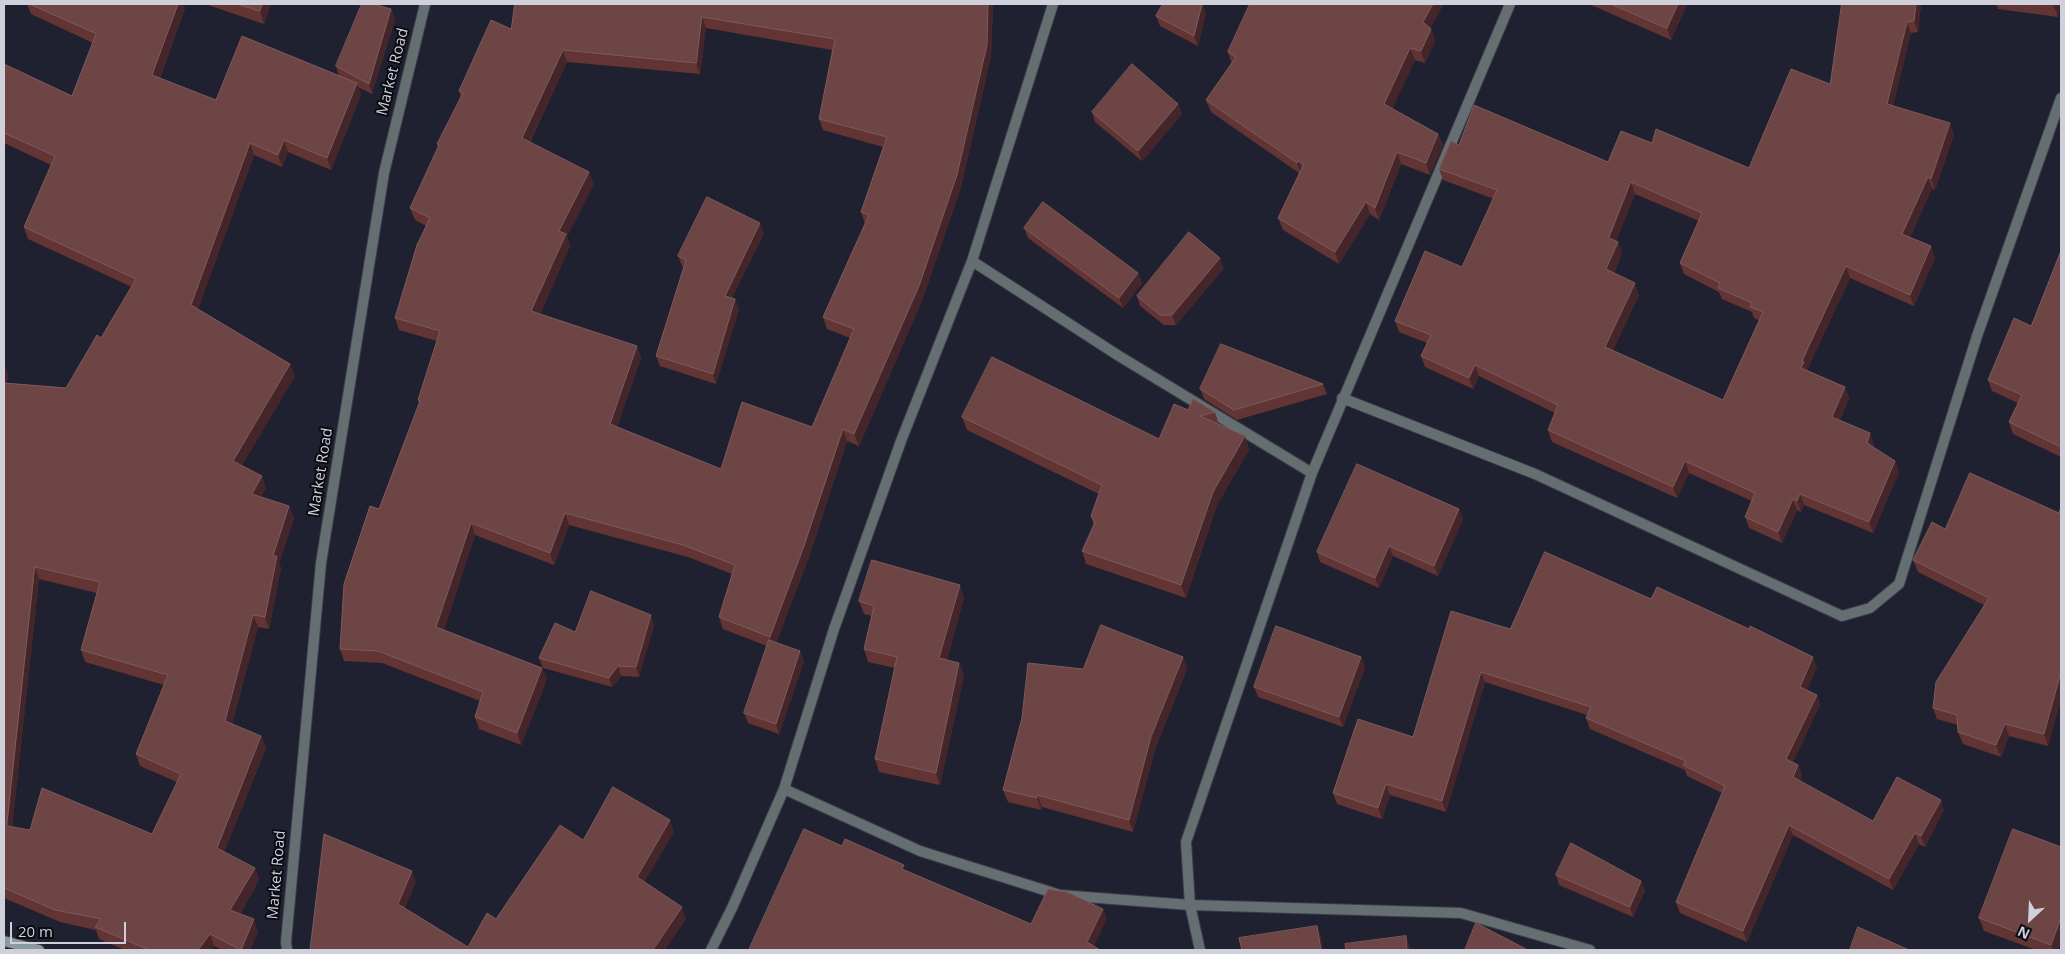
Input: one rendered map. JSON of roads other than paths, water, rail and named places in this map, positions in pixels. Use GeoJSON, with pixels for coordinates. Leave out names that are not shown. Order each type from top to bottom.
{"type":"FeatureCollection","features":[{"type":"Feature","properties":{"kind":"street","name":"Market Road"},"geometry":{"type":"LineString","coordinates":[[287,950],[286,942],[321,563],[384,174],[425,4]]}},
{"type":"Feature","properties":{"kind":"street"},"geometry":{"type":"LineString","coordinates":[[711,950],[732,908],[784,789],[844,601],[901,441],[972,262],[1053,4]]}},
{"type":"Feature","properties":{"kind":"street"},"geometry":{"type":"LineString","coordinates":[[1200,950],[1190,905],[1186,842],[1312,473],[1342,398],[1510,4]]}},
{"type":"Feature","properties":{"kind":"street"},"geometry":{"type":"LineString","coordinates":[[1342,398],[1535,474],[1842,616],[1870,608],[1900,584],[1977,336],[2061,98]]}},
{"type":"Feature","properties":{"kind":"street"},"geometry":{"type":"LineString","coordinates":[[972,262],[1119,356],[1312,473]]}},
{"type":"Feature","properties":{"kind":"street"},"geometry":{"type":"LineString","coordinates":[[784,789],[920,851],[1060,895],[1190,905],[1461,913],[1590,950]]}},
{"type":"Feature","properties":{"kind":"street"},"geometry":{"type":"LineString","coordinates":[[4,941],[39,950]]}}]}
